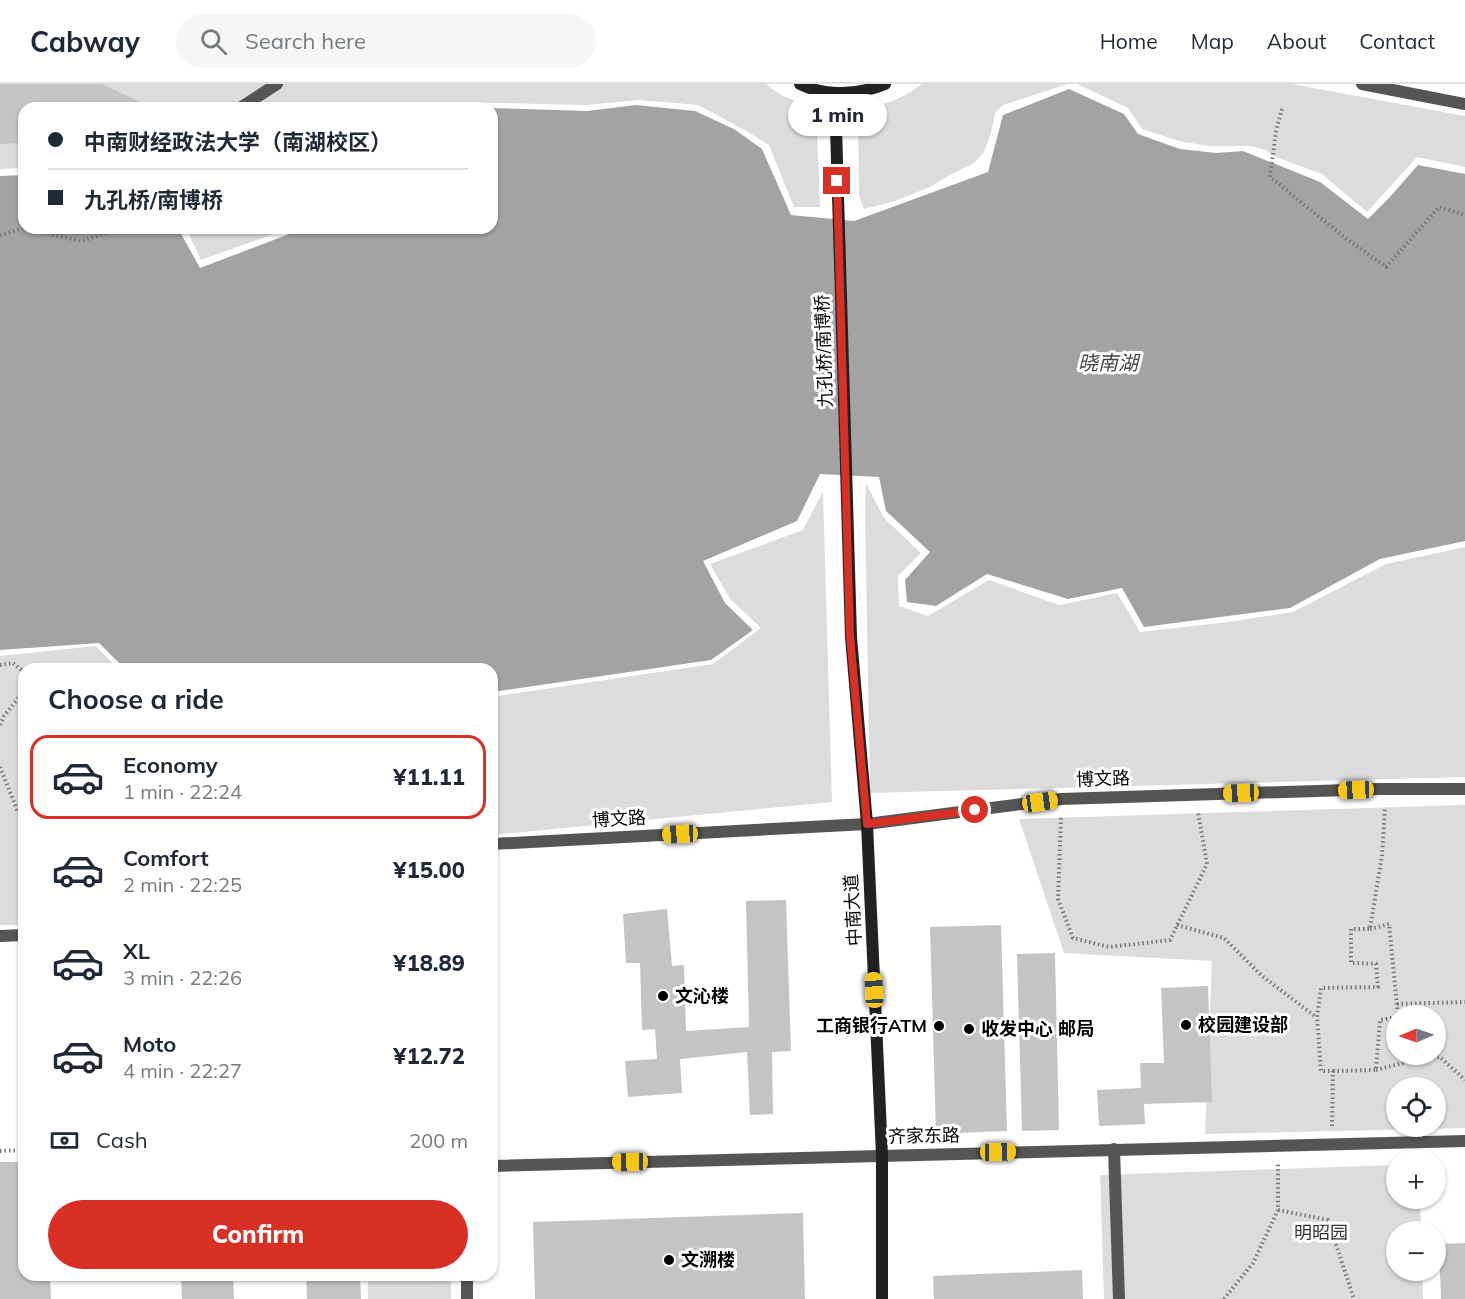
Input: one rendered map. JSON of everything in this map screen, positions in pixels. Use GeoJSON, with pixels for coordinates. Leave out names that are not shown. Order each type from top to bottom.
{"type":"FeatureCollection","features":[{"type":"Feature","properties":{"kind":"main road"},"geometry":{"type":"LineString","coordinates":[[800,84],[835,93],[860,92],[885,84]]}},
{"type":"Feature","properties":{"kind":"main road","name":"九孔桥/南博桥"},"geometry":{"type":"LineString","coordinates":[[835,93],[847,520]]}},
{"type":"Feature","properties":{"kind":"main road","name":"中南大道"},"geometry":{"type":"LineString","coordinates":[[847,520],[850,636],[867,824],[882,1155],[882,1299]]}},
{"type":"Feature","properties":{"kind":"street"},"geometry":{"type":"LineString","coordinates":[[249,102],[277,84]]}},
{"type":"Feature","properties":{"kind":"street"},"geometry":{"type":"LineString","coordinates":[[1362,84],[1465,104]]}},
{"type":"Feature","properties":{"kind":"street","name":"博文路"},"geometry":{"type":"LineString","coordinates":[[498,844],[867,824],[1061,799],[1387,789],[1465,789]]}},
{"type":"Feature","properties":{"kind":"street"},"geometry":{"type":"LineString","coordinates":[[0,936],[18,935]]}},
{"type":"Feature","properties":{"kind":"street","name":"齐家东路"},"geometry":{"type":"LineString","coordinates":[[498,1166],[1465,1141]]}},
{"type":"Feature","properties":{"kind":"street"},"geometry":{"type":"LineString","coordinates":[[1114,1149],[1119,1299]]}},
{"type":"Feature","properties":{"kind":"street"},"geometry":{"type":"LineString","coordinates":[[467,1281],[467,1299]]}},
{"type":"Feature","properties":{"kind":"path"},"geometry":{"type":"LineString","coordinates":[[1282,109],[1276,131],[1270,177],[1348,240],[1386,267],[1439,207],[1465,215]]}},
{"type":"Feature","properties":{"kind":"path"},"geometry":{"type":"LineString","coordinates":[[0,236],[18,230]]}},
{"type":"Feature","properties":{"kind":"path"},"geometry":{"type":"LineString","coordinates":[[50,234],[81,241],[103,234]]}},
{"type":"Feature","properties":{"kind":"path"},"geometry":{"type":"LineString","coordinates":[[0,665],[13,663],[18,667]]}},
{"type":"Feature","properties":{"kind":"path"},"geometry":{"type":"LineString","coordinates":[[0,725],[18,698]]}},
{"type":"Feature","properties":{"kind":"path"},"geometry":{"type":"LineString","coordinates":[[0,767],[18,812]]}},
{"type":"Feature","properties":{"kind":"path"},"geometry":{"type":"LineString","coordinates":[[1370,928],[1382,855],[1387,789]]}},
{"type":"Feature","properties":{"kind":"path"},"geometry":{"type":"LineString","coordinates":[[1061,799],[1058,899],[1074,939],[1109,947],[1170,940],[1207,864],[1195,794]]}},
{"type":"Feature","properties":{"kind":"path"},"geometry":{"type":"LineString","coordinates":[[1465,1002],[1397,1004],[1389,924],[1351,929],[1351,963],[1376,964],[1378,987],[1321,988],[1317,1017],[1321,1071],[1376,1070],[1421,1058],[1440,1057],[1465,1080]]}},
{"type":"Feature","properties":{"kind":"path"},"geometry":{"type":"LineString","coordinates":[[1177,925],[1224,938],[1262,976],[1317,1017]]}},
{"type":"Feature","properties":{"kind":"path"},"geometry":{"type":"LineString","coordinates":[[1376,1070],[1380,1020],[1386,1019]]}},
{"type":"Feature","properties":{"kind":"path"},"geometry":{"type":"LineString","coordinates":[[1332,1144],[1333,1071]]}},
{"type":"Feature","properties":{"kind":"path"},"geometry":{"type":"LineString","coordinates":[[1224,1299],[1253,1263],[1278,1210],[1278,1146]]}},
{"type":"Feature","properties":{"kind":"path"},"geometry":{"type":"LineString","coordinates":[[0,1151],[18,1150]]}},
{"type":"Feature","properties":{"kind":"path"},"geometry":{"type":"LineString","coordinates":[[1278,1210],[1328,1220],[1354,1299]]}},
{"type":"Feature","properties":{"kind":"green space"},"geometry":{"type":"Polygon","coordinates":[[[0,84],[766,84],[789,99],[816,106],[820,207],[794,207],[769,145],[741,128],[698,105],[639,100],[586,105],[498,102],[18,102],[18,168],[0,169],[0,84]]]}},
{"type":"Feature","properties":{"kind":"green space"},"geometry":{"type":"Polygon","coordinates":[[[922,84],[1068,84],[1003,105],[995,113],[984,152],[974,163],[930,187],[895,201],[864,209],[859,195],[858,110],[892,101],[922,84]]]}},
{"type":"Feature","properties":{"kind":"green space"},"geometry":{"type":"Polygon","coordinates":[[[1077,84],[1292,84],[1465,116],[1465,167],[1417,157],[1367,212],[1322,174],[1251,146],[1208,146],[1179,141],[1142,129],[1128,108],[1077,84]]]}},
{"type":"Feature","properties":{"kind":"green space"},"geometry":{"type":"Polygon","coordinates":[[[189,234],[273,234],[201,260],[189,234]]]}},
{"type":"Feature","properties":{"kind":"green space"},"geometry":{"type":"Polygon","coordinates":[[[866,483],[884,518],[921,553],[898,576],[899,606],[928,616],[989,580],[1059,605],[1117,593],[1140,632],[1228,622],[1293,612],[1386,564],[1465,547],[1465,777],[870,793],[866,483]]]}},
{"type":"Feature","properties":{"kind":"green space"},"geometry":{"type":"Polygon","coordinates":[[[823,491],[832,802],[498,834],[498,696],[713,664],[761,628],[730,599],[710,564],[803,530],[823,491]]]}},
{"type":"Feature","properties":{"kind":"green space"},"geometry":{"type":"Polygon","coordinates":[[[96,646],[112,663],[18,663],[18,925],[0,925],[0,656],[96,646]]]}},
{"type":"Feature","properties":{"kind":"green space"},"geometry":{"type":"Polygon","coordinates":[[[1465,805],[1465,1128],[1446,1128],[1446,1077],[1386,1077],[1386,1130],[1205,1134],[1212,961],[1064,953],[1019,819],[1465,805]]]}},
{"type":"Feature","properties":{"kind":"green space","name":"明昭园"},"geometry":{"type":"Polygon","coordinates":[[[1386,1165],[1386,1209],[1420,1209],[1421,1221],[1386,1221],[1386,1281],[1422,1281],[1423,1299],[1104,1299],[1100,1175],[1386,1165]]]}},
{"type":"Feature","properties":{"kind":"green space"},"geometry":{"type":"Polygon","coordinates":[[[368,1281],[451,1281],[451,1299],[368,1299],[368,1281]]]}},
{"type":"Feature","properties":{"kind":"water","name":"晓南湖"},"geometry":{"type":"Polygon","coordinates":[[[1069,89],[1124,114],[1138,134],[1180,149],[1216,153],[1243,151],[1320,182],[1368,219],[1418,165],[1465,174],[1465,541],[1380,559],[1290,608],[1144,627],[1122,588],[1068,599],[987,574],[936,606],[907,602],[905,580],[930,552],[886,511],[879,477],[820,474],[797,521],[703,561],[725,603],[753,630],[711,660],[498,691],[498,663],[119,663],[99,643],[0,650],[0,176],[18,175],[18,234],[181,234],[200,268],[289,234],[498,234],[498,108],[587,111],[636,105],[695,111],[734,129],[762,149],[791,215],[854,221],[988,172],[1003,115],[1069,89]]]}},
{"type":"Feature","properties":{"kind":"building"},"geometry":{"type":"Polygon","coordinates":[[[0,84],[102,84],[140,102],[18,102],[18,143],[0,144],[0,84]]]}},
{"type":"Feature","properties":{"kind":"building","name":"文沁楼"},"geometry":{"type":"Polygon","coordinates":[[[786,900],[791,1051],[772,1052],[773,1114],[750,1115],[747,1052],[680,1059],[682,1093],[628,1097],[625,1061],[657,1059],[655,1029],[642,1030],[640,963],[626,963],[623,914],[667,909],[672,966],[684,965],[686,1031],[749,1027],[746,901],[786,900]]]}},
{"type":"Feature","properties":{"kind":"building","name":"收发中心 邮局"},"geometry":{"type":"Polygon","coordinates":[[[1001,925],[1007,1131],[936,1134],[930,927],[1001,925]]]}},
{"type":"Feature","properties":{"kind":"building"},"geometry":{"type":"Polygon","coordinates":[[[1055,953],[1059,1130],[1022,1131],[1017,954],[1055,953]]]}},
{"type":"Feature","properties":{"kind":"building","name":"校园建设部"},"geometry":{"type":"Polygon","coordinates":[[[1208,986],[1212,1102],[1144,1104],[1145,1124],[1099,1126],[1097,1090],[1141,1088],[1140,1063],[1164,1063],[1161,988],[1208,986]]]}},
{"type":"Feature","properties":{"kind":"building"},"geometry":{"type":"Polygon","coordinates":[[[0,1162],[18,1162],[18,1281],[50,1281],[51,1299],[0,1299],[0,1162]]]}},
{"type":"Feature","properties":{"kind":"building","name":"文溯楼"},"geometry":{"type":"Polygon","coordinates":[[[803,1213],[805,1299],[535,1299],[533,1222],[803,1213]]]}},
{"type":"Feature","properties":{"kind":"building"},"geometry":{"type":"Polygon","coordinates":[[[1465,1243],[1465,1299],[1441,1299],[1440,1281],[1446,1281],[1446,1244],[1465,1243]]]}},
{"type":"Feature","properties":{"kind":"building"},"geometry":{"type":"Polygon","coordinates":[[[1082,1270],[1083,1299],[934,1299],[933,1276],[1082,1270]]]}},
{"type":"Feature","properties":{"kind":"building"},"geometry":{"type":"Polygon","coordinates":[[[181,1281],[233,1281],[234,1299],[182,1299],[181,1281]]]}},
{"type":"Feature","properties":{"kind":"building"},"geometry":{"type":"Polygon","coordinates":[[[306,1281],[360,1281],[361,1299],[307,1299],[306,1281]]]}},
{"type":"Feature","properties":{"kind":"place","name":"文沁楼"},"geometry":{"type":"Point","coordinates":[663,996]}},
{"type":"Feature","properties":{"kind":"place","name":"校园建设部"},"geometry":{"type":"Point","coordinates":[1186,1025]}},
{"type":"Feature","properties":{"kind":"place","name":"工商银行ATM"},"geometry":{"type":"Point","coordinates":[939,1026]}},
{"type":"Feature","properties":{"kind":"place","name":"收发中心 邮局"},"geometry":{"type":"Point","coordinates":[969,1029]}},
{"type":"Feature","properties":{"kind":"place","name":"文溯楼"},"geometry":{"type":"Point","coordinates":[669,1260]}},
{"type":"Feature","properties":{"kind":"route"},"geometry":{"type":"LineString","coordinates":[[837,181],[850,636],[867,824],[975,810]]}}]}
